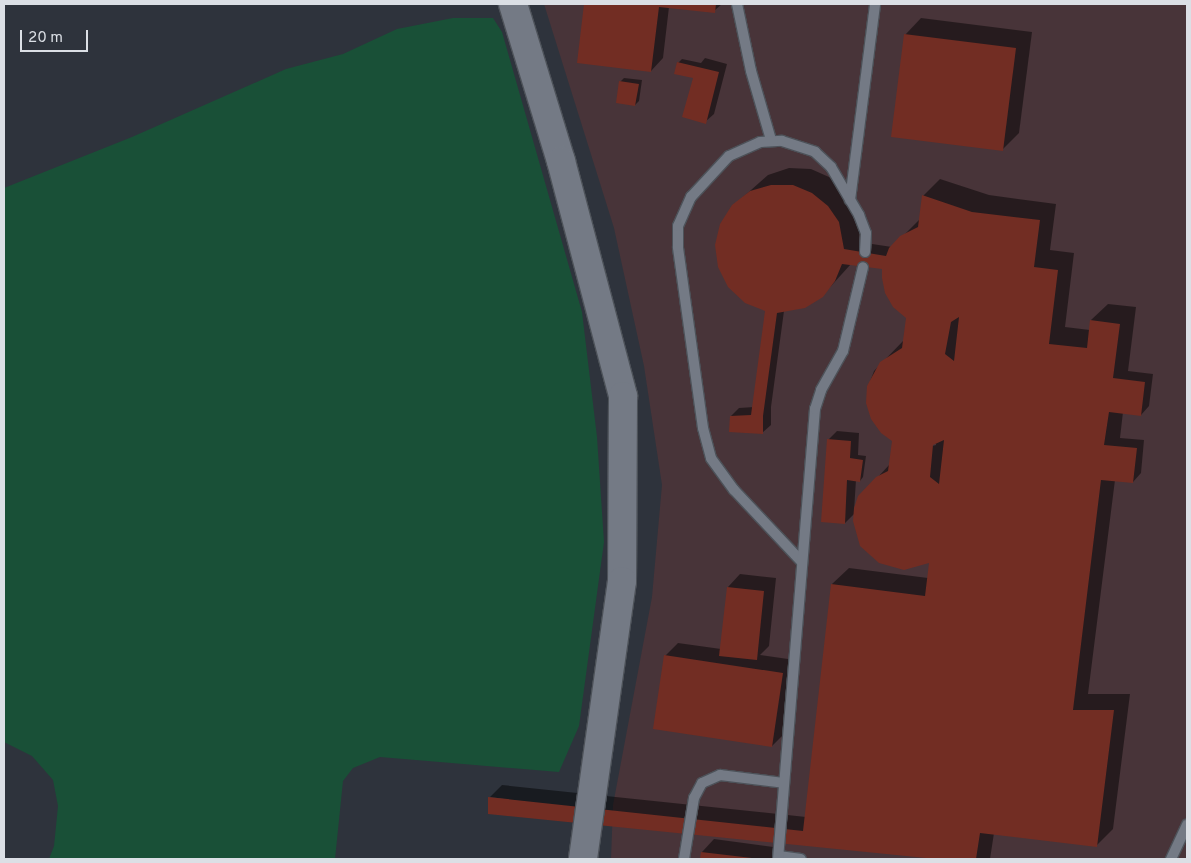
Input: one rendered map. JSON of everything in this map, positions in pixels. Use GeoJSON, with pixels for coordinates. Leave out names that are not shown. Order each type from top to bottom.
{"type":"FeatureCollection","features":[{"type":"Feature","properties":{"kind":"street"},"geometry":{"type":"LineString","coordinates":[[512,4],[561,161],[623,396],[622,580],[584,859]]}},
{"type":"Feature","properties":{"kind":"lane"},"geometry":{"type":"LineString","coordinates":[[737,4],[771,140]]}},
{"type":"Feature","properties":{"kind":"lane"},"geometry":{"type":"LineString","coordinates":[[850,200],[875,4]]}},
{"type":"Feature","properties":{"kind":"lane"},"geometry":{"type":"LineString","coordinates":[[801,561],[734,490],[711,458],[703,428],[678,247],[680,219],[699,187],[729,156],[750,145],[771,140],[805,147],[825,159],[859,214],[866,232],[865,252]]}},
{"type":"Feature","properties":{"kind":"lane"},"geometry":{"type":"LineString","coordinates":[[802,859],[778,858],[815,409],[821,390],[844,351],[863,267]]}},
{"type":"Feature","properties":{"kind":"lane"},"geometry":{"type":"LineString","coordinates":[[684,859],[692,807],[702,783],[720,775],[784,783]]}},
{"type":"Feature","properties":{"kind":"lane"},"geometry":{"type":"LineString","coordinates":[[1171,859],[1187,824]]}},
{"type":"Feature","properties":{"kind":"shaded area"},"geometry":{"type":"Polygon","coordinates":[[[544,4],[1187,4],[1187,859],[611,859],[613,805],[652,597],[662,485],[644,366],[614,228],[544,4]]]}},
{"type":"Feature","properties":{"kind":"green space"},"geometry":{"type":"Polygon","coordinates":[[[453,18],[493,18],[502,32],[582,312],[597,437],[604,542],[579,726],[559,772],[380,757],[353,768],[343,781],[335,859],[49,859],[54,846],[58,806],[53,780],[32,756],[4,742],[4,188],[132,137],[286,69],[343,54],[397,29],[453,18]]]}},
{"type":"Feature","properties":{"kind":"building"},"geometry":{"type":"Polygon","coordinates":[[[584,4],[716,4],[715,13],[659,7],[651,72],[577,63],[584,4]]]}},
{"type":"Feature","properties":{"kind":"building"},"geometry":{"type":"Polygon","coordinates":[[[904,34],[1016,48],[1003,151],[891,137],[904,34]]]}},
{"type":"Feature","properties":{"kind":"building"},"geometry":{"type":"Polygon","coordinates":[[[677,62],[719,72],[706,124],[682,117],[693,78],[674,74],[677,62]]]}},
{"type":"Feature","properties":{"kind":"building"},"geometry":{"type":"Polygon","coordinates":[[[619,81],[639,84],[635,106],[616,103],[619,81]]]}},
{"type":"Feature","properties":{"kind":"building"},"geometry":{"type":"Polygon","coordinates":[[[771,185],[793,185],[812,193],[828,206],[839,222],[844,249],[886,256],[889,248],[900,236],[918,227],[922,195],[972,212],[1040,220],[1034,267],[1058,270],[1049,344],[1087,348],[1090,320],[1120,324],[1113,378],[1145,382],[1141,416],[1109,412],[1104,445],[1137,448],[1133,483],[1101,480],[1073,710],[1114,710],[1097,847],[980,833],[976,859],[936,859],[488,814],[488,797],[803,831],[831,584],[925,596],[929,563],[904,570],[879,563],[860,546],[853,521],[854,508],[858,496],[876,477],[888,471],[892,441],[881,433],[871,419],[866,403],[867,386],[880,362],[902,348],[906,318],[893,307],[885,293],[882,269],[842,264],[835,281],[823,297],[805,308],[777,313],[763,416],[763,434],[729,432],[730,416],[751,415],[765,311],[745,303],[728,287],[718,267],[715,245],[720,224],[732,205],[750,191],[771,185]],[[959,317],[951,322],[945,354],[954,361],[959,317]],[[944,440],[933,445],[930,477],[939,484],[944,440]]]}},
{"type":"Feature","properties":{"kind":"building"},"geometry":{"type":"Polygon","coordinates":[[[827,439],[851,441],[850,458],[863,460],[860,482],[847,480],[845,524],[821,522],[827,439]]]}},
{"type":"Feature","properties":{"kind":"building"},"geometry":{"type":"Polygon","coordinates":[[[727,587],[764,591],[757,660],[719,656],[727,587]]]}},
{"type":"Feature","properties":{"kind":"building"},"geometry":{"type":"Polygon","coordinates":[[[664,655],[783,673],[772,747],[653,729],[664,655]]]}},
{"type":"Feature","properties":{"kind":"building"},"geometry":{"type":"Polygon","coordinates":[[[701,852],[752,858],[752,859],[700,859],[701,852]]]}}]}
